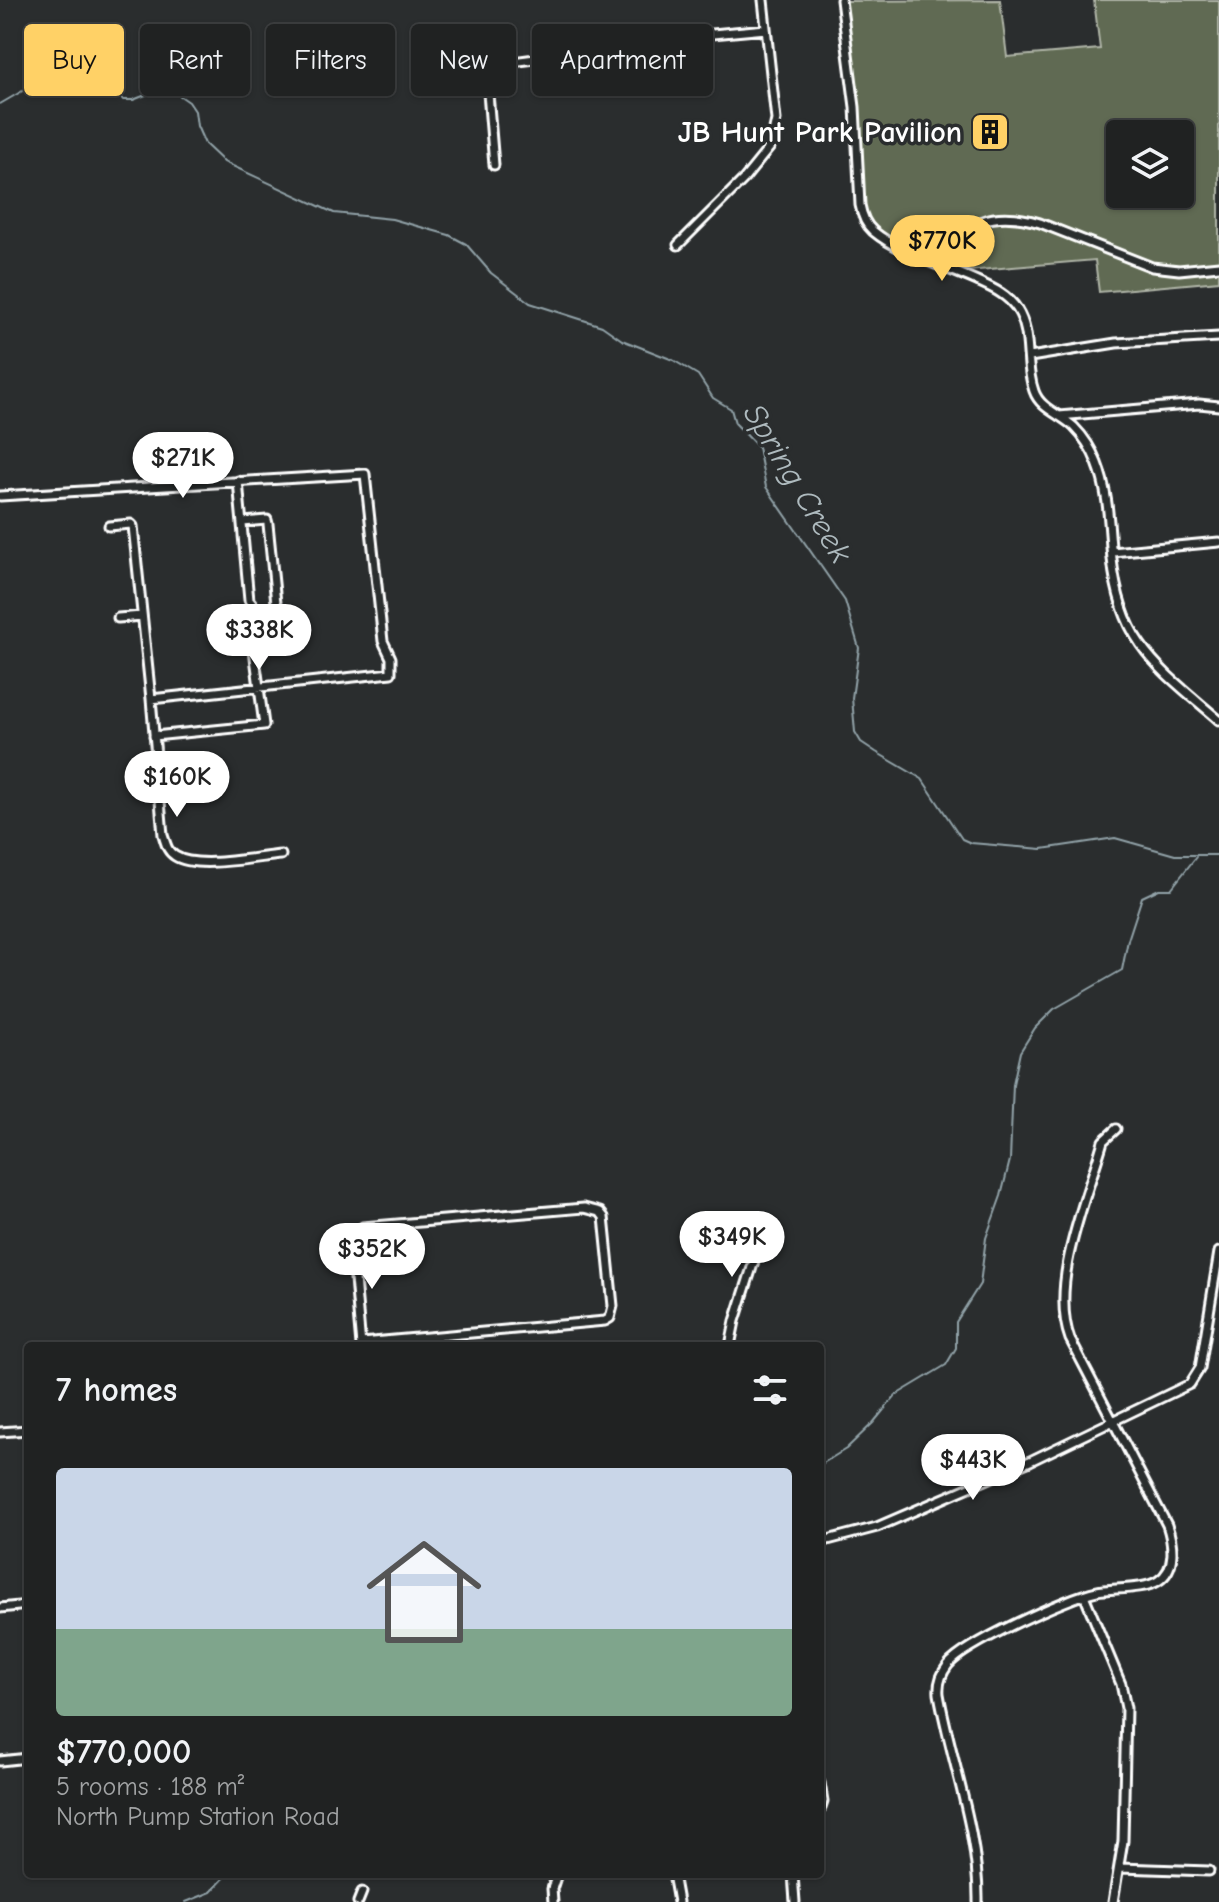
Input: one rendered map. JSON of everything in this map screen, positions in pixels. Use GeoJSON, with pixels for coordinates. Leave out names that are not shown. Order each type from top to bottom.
{"type":"FeatureCollection","features":[{"type":"Feature","properties":{"kind":"street"},"geometry":{"type":"LineString","coordinates":[[678,245],[744,179],[770,147],[776,120],[763,0]]}},
{"type":"Feature","properties":{"kind":"street"},"geometry":{"type":"LineString","coordinates":[[841,0],[855,107],[863,219],[889,242],[1004,294],[1015,305],[1023,320],[1035,394],[1044,406],[1073,426],[1096,461],[1106,498],[1120,603],[1128,627],[1154,663],[1219,720]]}},
{"type":"Feature","properties":{"kind":"street"},"geometry":{"type":"LineString","coordinates":[[494,165],[487,81],[488,74],[497,64],[565,55],[595,45],[766,29]]}},
{"type":"Feature","properties":{"kind":"street"},"geometry":{"type":"LineString","coordinates":[[943,266],[961,234],[981,222],[1003,216],[1040,223],[1152,267],[1179,270],[1219,266]]}},
{"type":"Feature","properties":{"kind":"street"},"geometry":{"type":"LineString","coordinates":[[1030,357],[1116,343],[1219,337]]}},
{"type":"Feature","properties":{"kind":"street"},"geometry":{"type":"LineString","coordinates":[[1059,416],[1199,404],[1219,406]]}},
{"type":"Feature","properties":{"kind":"street"},"geometry":{"type":"LineString","coordinates":[[0,496],[365,474],[383,641],[391,658],[391,673],[151,699]]}},
{"type":"Feature","properties":{"kind":"street"},"geometry":{"type":"LineString","coordinates":[[154,736],[264,725],[254,650],[264,636],[264,619],[249,600],[238,481]]}},
{"type":"Feature","properties":{"kind":"street"},"geometry":{"type":"LineString","coordinates":[[242,522],[267,520],[268,524],[277,613],[264,619]]}},
{"type":"Feature","properties":{"kind":"street"},"geometry":{"type":"LineString","coordinates":[[109,526],[133,526],[163,835],[167,848],[176,857],[199,862],[281,855]]}},
{"type":"Feature","properties":{"kind":"street"},"geometry":{"type":"LineString","coordinates":[[1112,552],[1219,542]]}},
{"type":"Feature","properties":{"kind":"street"},"geometry":{"type":"LineString","coordinates":[[118,618],[142,616]]}},
{"type":"Feature","properties":{"kind":"street"},"geometry":{"type":"LineString","coordinates":[[978,1902],[960,1780],[939,1694],[941,1675],[960,1654],[1019,1622],[1084,1595],[1151,1584],[1163,1576],[1171,1559],[1172,1542],[1167,1525],[1065,1327],[1063,1300],[1068,1260],[1103,1141],[1116,1129]]}},
{"type":"Feature","properties":{"kind":"street"},"geometry":{"type":"LineString","coordinates":[[361,1342],[352,1245],[355,1232],[372,1225],[584,1208],[600,1212],[606,1224],[613,1306],[610,1318],[597,1323],[383,1342]]}},
{"type":"Feature","properties":{"kind":"street"},"geometry":{"type":"LineString","coordinates":[[731,1342],[767,1220]]}},
{"type":"Feature","properties":{"kind":"street"},"geometry":{"type":"LineString","coordinates":[[824,1541],[877,1527],[1112,1423],[1195,1380],[1200,1368],[1219,1252]]}},
{"type":"Feature","properties":{"kind":"street"},"geometry":{"type":"LineString","coordinates":[[0,1432],[24,1430]]}},
{"type":"Feature","properties":{"kind":"street"},"geometry":{"type":"LineString","coordinates":[[1084,1595],[1121,1684],[1126,1708],[1124,1822],[1113,1902]]}},
{"type":"Feature","properties":{"kind":"street"},"geometry":{"type":"LineString","coordinates":[[0,1608],[24,1605]]}},
{"type":"Feature","properties":{"kind":"street"},"geometry":{"type":"LineString","coordinates":[[0,1761],[24,1758]]}},
{"type":"Feature","properties":{"kind":"street"},"geometry":{"type":"LineString","coordinates":[[1120,1868],[1209,1871]]}},
{"type":"Feature","properties":{"kind":"street"},"geometry":{"type":"LineString","coordinates":[[553,1902],[552,1889],[556,1878]]}},
{"type":"Feature","properties":{"kind":"street"},"geometry":{"type":"LineString","coordinates":[[674,1878],[678,1902]]}},
{"type":"Feature","properties":{"kind":"street"},"geometry":{"type":"LineString","coordinates":[[793,1878],[795,1902]]}},
{"type":"Feature","properties":{"kind":"street"},"geometry":{"type":"LineString","coordinates":[[358,1902],[362,1892]]}},
{"type":"Feature","properties":{"kind":"green space"},"geometry":{"type":"Polygon","coordinates":[[[1000,0],[1007,57],[1100,49],[1094,0],[1219,0],[1219,281],[1099,292],[1095,260],[956,272],[889,242],[863,219],[855,107],[841,1],[1000,0]]]}},
{"type":"Feature","properties":{"kind":"waterway","name":"Spring Creek"},"geometry":{"type":"LineString","coordinates":[[0,104],[62,68],[73,66],[98,72],[123,100],[133,100],[161,89],[176,93],[189,102],[195,111],[197,126],[205,144],[224,162],[334,213],[392,219],[449,235],[466,244],[491,273],[530,303],[602,326],[622,340],[673,360],[698,375],[713,398],[731,409],[735,423],[758,447],[766,487],[845,601],[859,648],[852,698],[855,732],[861,742],[922,779],[962,839],[971,843],[1042,849],[1115,838],[1175,855],[1219,855]]}},
{"type":"Feature","properties":{"kind":"waterway"},"geometry":{"type":"LineString","coordinates":[[824,1463],[846,1449],[896,1395],[946,1365],[956,1348],[956,1322],[980,1284],[986,1238],[1010,1160],[1013,1084],[1020,1052],[1035,1028],[1054,1009],[1122,970],[1142,897],[1159,889],[1171,889],[1196,857]]}},
{"type":"Feature","properties":{"kind":"waterway"},"geometry":{"type":"LineString","coordinates":[[186,1902],[211,1892],[224,1878]]}},
{"type":"Feature","properties":{"kind":"place","name":"JB Hunt Park Pavilion"},"geometry":{"type":"Point","coordinates":[990,132]}}]}
